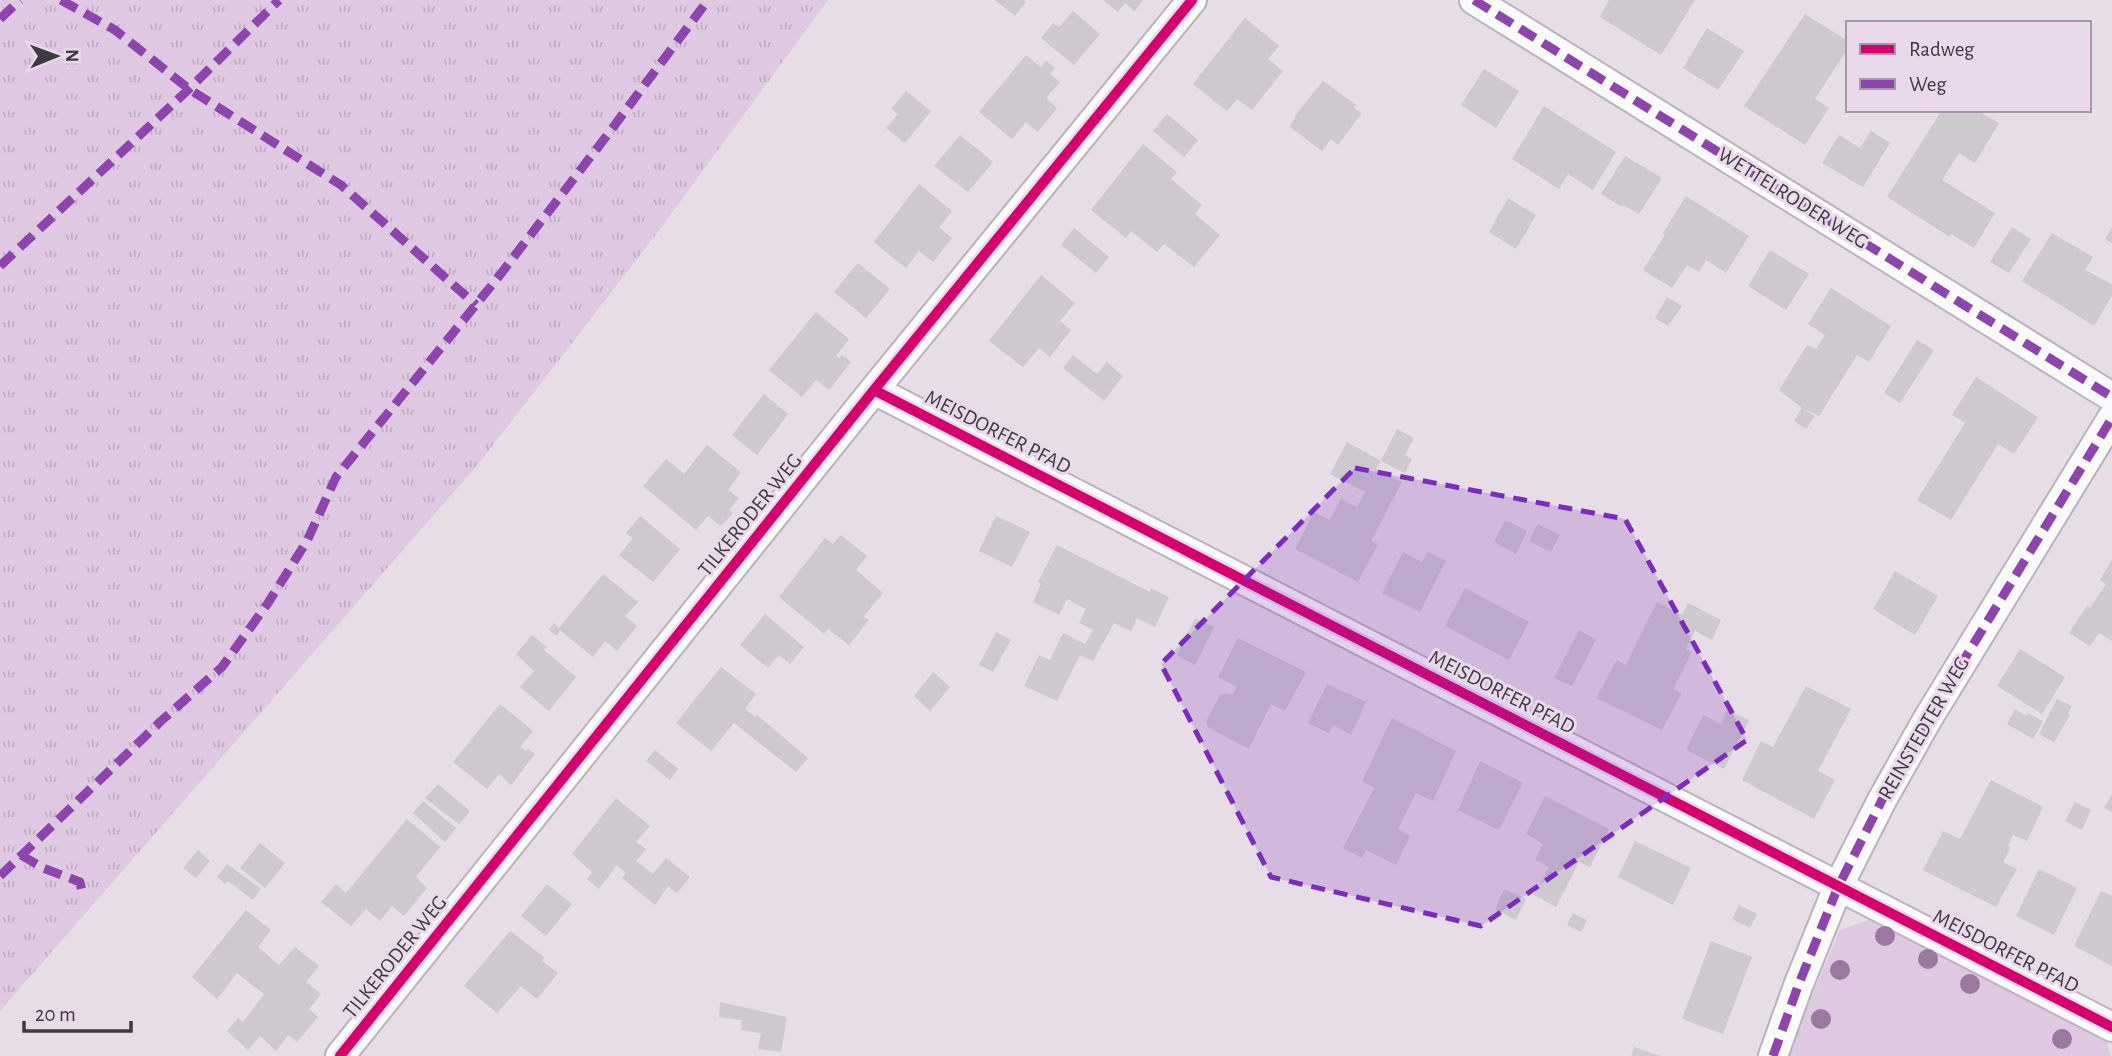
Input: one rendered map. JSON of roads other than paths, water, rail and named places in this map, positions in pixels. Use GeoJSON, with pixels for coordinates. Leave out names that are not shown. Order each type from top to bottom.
{"type":"FeatureCollection","features":[{"type":"Feature","properties":{"kind":"street","name":"TILKERODER WEG"},"geometry":{"type":"LineString","coordinates":[[340,1056],[874,390],[1192,0]]}},
{"type":"Feature","properties":{"kind":"street","name":"WETTELRODER WEG"},"geometry":{"type":"LineString","coordinates":[[1474,0],[2112,397]]}},
{"type":"Feature","properties":{"kind":"street","name":"MEISDORFER PFAD"},"geometry":{"type":"LineString","coordinates":[[874,390],[2112,1027]]}},
{"type":"Feature","properties":{"kind":"street","name":"REINSTEDTER WEG"},"geometry":{"type":"LineString","coordinates":[[1773,1056],[1838,887],[1882,800],[1927,720],[2112,418]]}}]}
